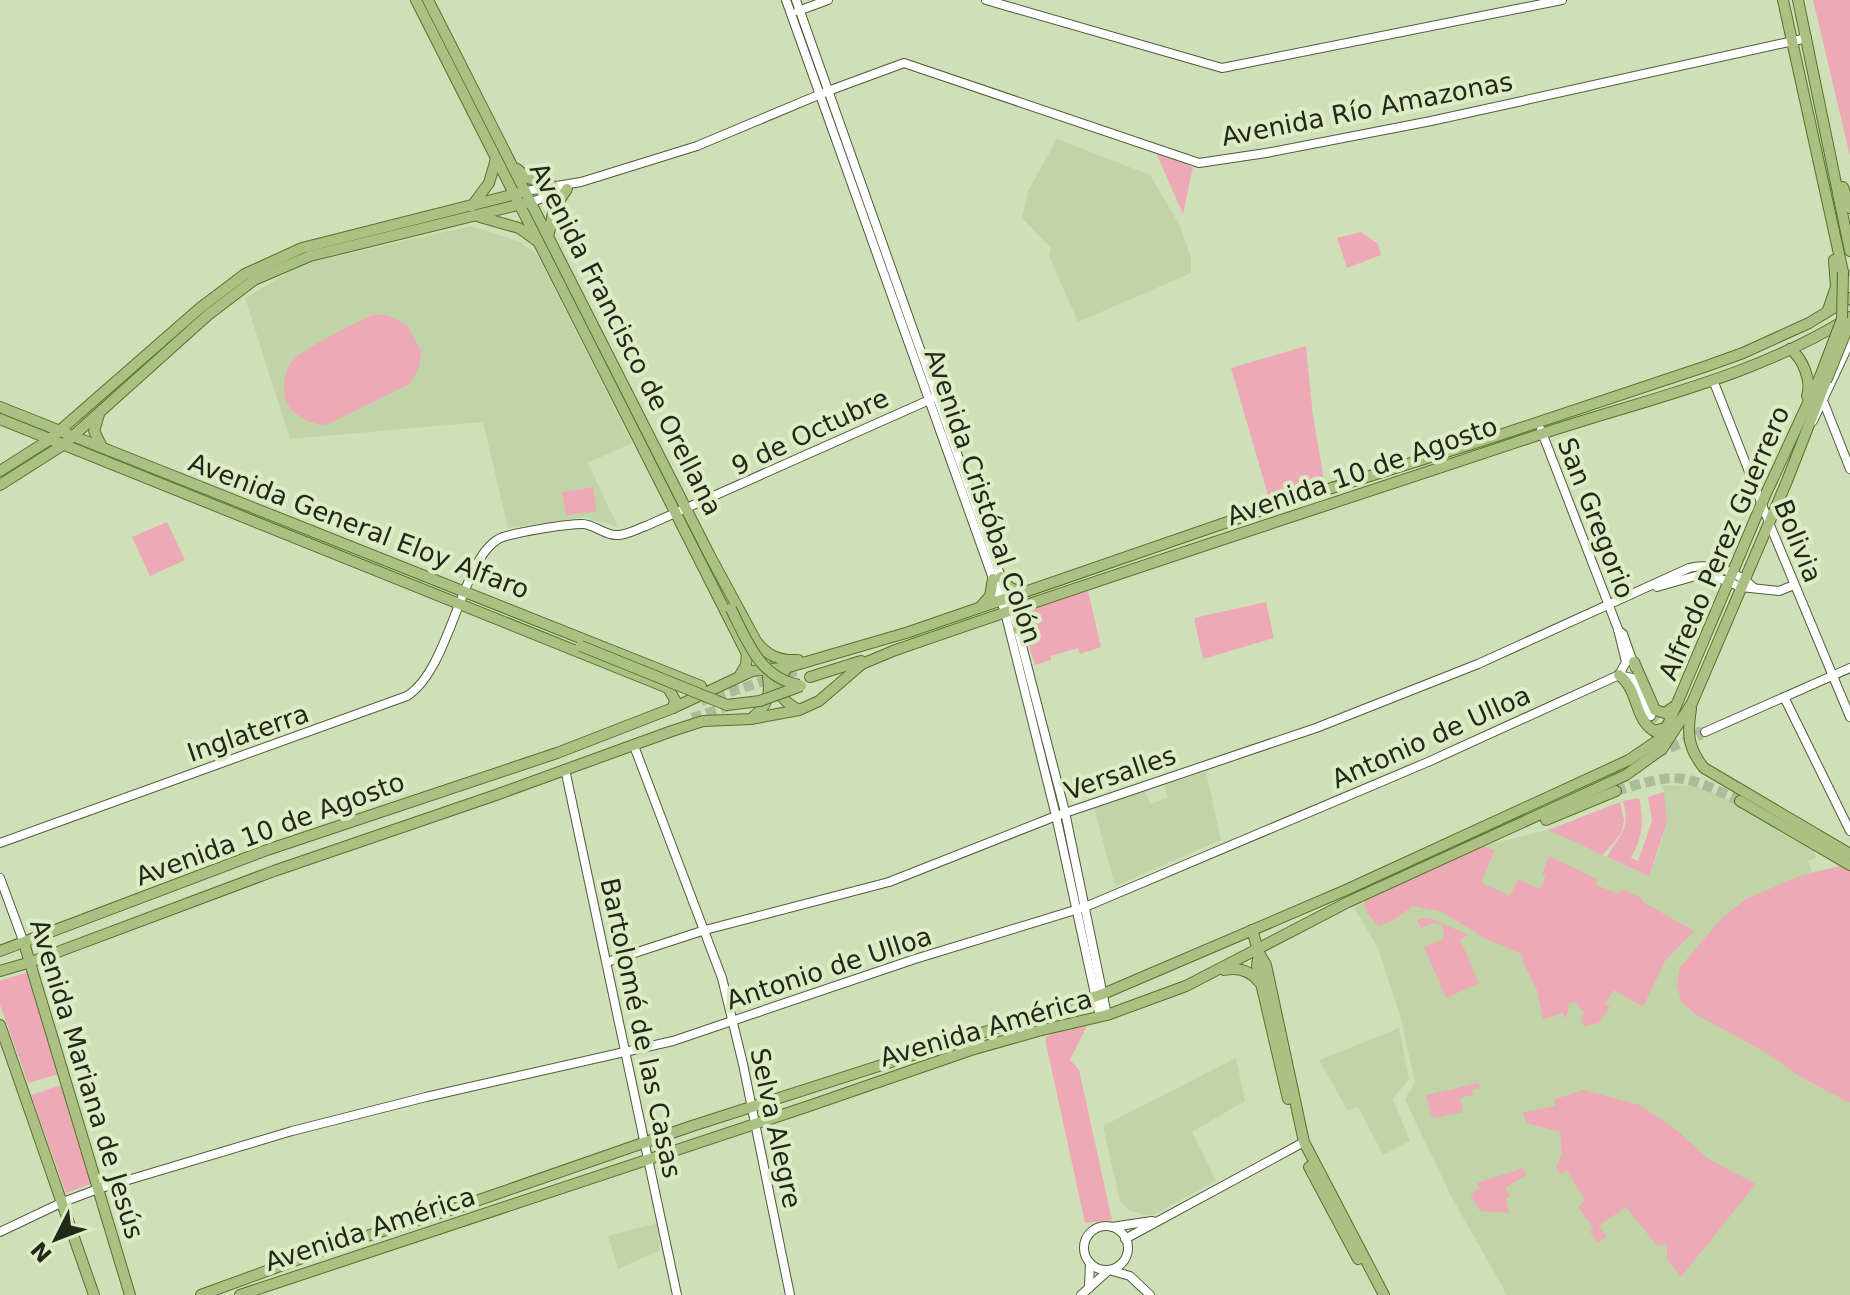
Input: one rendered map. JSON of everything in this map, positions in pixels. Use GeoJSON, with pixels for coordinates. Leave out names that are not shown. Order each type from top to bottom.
{"type":"FeatureCollection","features":[{"type":"Feature","properties":{"kind":"main road","name":"Avenida Francisco de Orellana"},"geometry":{"type":"LineString","coordinates":[[416,0],[496,159],[549,235],[562,273],[747,654],[746,665],[740,675]]}},
{"type":"Feature","properties":{"kind":"main road","name":"Avenida Francisco de Orellana"},"geometry":{"type":"LineString","coordinates":[[428,0],[513,165],[540,243],[562,273],[756,640],[767,669],[768,683]]}},
{"type":"Feature","properties":{"kind":"main road"},"geometry":{"type":"LineString","coordinates":[[1783,0],[1845,271],[1842,319],[1823,379]]}},
{"type":"Feature","properties":{"kind":"main road"},"geometry":{"type":"LineString","coordinates":[[1798,0],[1850,251]]}},
{"type":"Feature","properties":{"kind":"main road"},"geometry":{"type":"LineString","coordinates":[[1825,128],[1834,150],[1850,222]]}},
{"type":"Feature","properties":{"kind":"main road"},"geometry":{"type":"LineString","coordinates":[[1816,142],[1814,154],[1836,273],[1835,291],[1827,313]]}},
{"type":"Feature","properties":{"kind":"main road"},"geometry":{"type":"LineString","coordinates":[[496,159],[489,183],[473,211],[519,228],[540,243]]}},
{"type":"Feature","properties":{"kind":"main road"},"geometry":{"type":"LineString","coordinates":[[513,165],[528,178],[553,186]]}},
{"type":"Feature","properties":{"kind":"main road"},"geometry":{"type":"LineString","coordinates":[[1843,187],[1850,208]]}},
{"type":"Feature","properties":{"kind":"main road"},"geometry":{"type":"LineString","coordinates":[[549,235],[553,211],[567,189]]}},
{"type":"Feature","properties":{"kind":"main road","name":"Avenida Río Amazonas"},"geometry":{"type":"LineString","coordinates":[[0,485],[73,437],[208,315],[254,280],[310,256],[523,198]]}},
{"type":"Feature","properties":{"kind":"main road","name":"Avenida Río Amazonas"},"geometry":{"type":"LineString","coordinates":[[0,471],[49,440],[78,417],[200,308],[245,274],[302,248],[473,211]]}},
{"type":"Feature","properties":{"kind":"main road","name":"Avenida 10 de Agosto"},"geometry":{"type":"LineString","coordinates":[[557,753],[673,708],[740,675],[767,669],[793,669],[1268,508],[1743,353],[1827,313],[1850,298]]}},
{"type":"Feature","properties":{"kind":"main road"},"geometry":{"type":"LineString","coordinates":[[1823,379],[1850,320]]}},
{"type":"Feature","properties":{"kind":"main road","name":"Avenida 10 de Agosto"},"geometry":{"type":"LineString","coordinates":[[810,677],[1542,434],[1740,372],[1850,320]]}},
{"type":"Feature","properties":{"kind":"main road"},"geometry":{"type":"LineString","coordinates":[[1790,349],[1796,353],[1810,386],[1798,415],[1803,425]]}},
{"type":"Feature","properties":{"kind":"main road","name":"Alfredo Perez Guerrero"},"geometry":{"type":"LineString","coordinates":[[1667,727],[1761,504],[1803,425],[1822,398],[1823,379]]}},
{"type":"Feature","properties":{"kind":"main road","name":"Alfredo Perez Guerrero"},"geometry":{"type":"LineString","coordinates":[[1692,703],[1746,584],[1803,425],[1823,379]]}},
{"type":"Feature","properties":{"kind":"main road","name":"Avenida General Eloy Alfaro"},"geometry":{"type":"LineString","coordinates":[[0,407],[466,592],[580,641],[701,686]]}},
{"type":"Feature","properties":{"kind":"main road"},"geometry":{"type":"LineString","coordinates":[[100,412],[94,431],[103,448]]}},
{"type":"Feature","properties":{"kind":"main road"},"geometry":{"type":"LineString","coordinates":[[41,424],[78,417]]}},
{"type":"Feature","properties":{"kind":"main road","name":"Avenida General Eloy Alfaro"},"geometry":{"type":"LineString","coordinates":[[0,419],[552,640]]}},
{"type":"Feature","properties":{"kind":"main road"},"geometry":{"type":"LineString","coordinates":[[25,429],[33,442],[31,451]]}},
{"type":"Feature","properties":{"kind":"main road"},"geometry":{"type":"LineString","coordinates":[[690,539],[698,546],[759,662],[773,677],[801,686]]}},
{"type":"Feature","properties":{"kind":"main road"},"geometry":{"type":"LineString","coordinates":[[982,605],[990,596],[997,578],[1010,588],[1021,591]]}},
{"type":"Feature","properties":{"kind":"main road"},"geometry":{"type":"LineString","coordinates":[[1018,629],[1021,615],[1030,604]]}},
{"type":"Feature","properties":{"kind":"main road"},"geometry":{"type":"LineString","coordinates":[[552,640],[594,638],[675,672],[720,686]]}},
{"type":"Feature","properties":{"kind":"main road"},"geometry":{"type":"LineString","coordinates":[[739,639],[751,647],[756,640],[773,657],[787,661],[812,660]]}},
{"type":"Feature","properties":{"kind":"main road","name":"Avenida 10 de Agosto"},"geometry":{"type":"LineString","coordinates":[[793,669],[812,660],[885,639]]}},
{"type":"Feature","properties":{"kind":"main road"},"geometry":{"type":"LineString","coordinates":[[552,640],[668,688],[675,700],[673,708]]}},
{"type":"Feature","properties":{"kind":"main road"},"geometry":{"type":"LineString","coordinates":[[580,641],[727,705],[760,701],[862,664]]}},
{"type":"Feature","properties":{"kind":"main road","name":"Avenida 10 de Agosto"},"geometry":{"type":"LineString","coordinates":[[0,971],[274,871],[433,818],[703,721],[751,719],[799,710],[819,701],[862,664],[882,655]]}},
{"type":"Feature","properties":{"kind":"main road"},"geometry":{"type":"LineString","coordinates":[[1634,662],[1657,711],[1667,712],[1679,702]]}},
{"type":"Feature","properties":{"kind":"main road"},"geometry":{"type":"LineString","coordinates":[[793,669],[778,681],[778,691],[781,698],[799,710]]}},
{"type":"Feature","properties":{"kind":"main road"},"geometry":{"type":"LineString","coordinates":[[751,719],[763,709],[768,699],[768,683],[752,671]]}},
{"type":"Feature","properties":{"kind":"main road"},"geometry":{"type":"LineString","coordinates":[[1619,675],[1632,688],[1646,726],[1657,732],[1667,727]]}},
{"type":"Feature","properties":{"kind":"main road","name":"Avenida 10 de Agosto"},"geometry":{"type":"LineString","coordinates":[[0,951],[267,850],[557,753],[701,701]]}},
{"type":"Feature","properties":{"kind":"main road"},"geometry":{"type":"LineString","coordinates":[[1692,703],[1688,739],[1704,768],[1847,856]]}},
{"type":"Feature","properties":{"kind":"main road","name":"Avenida América"},"geometry":{"type":"LineString","coordinates":[[239,1295],[971,1050],[1103,1016],[1186,986],[1348,902],[1605,786],[1643,765],[1669,740],[1692,703]]}},
{"type":"Feature","properties":{"kind":"main road","name":"Avenida 10 de Agosto"},"geometry":{"type":"LineString","coordinates":[[529,782],[563,765],[692,718]]}},
{"type":"Feature","properties":{"kind":"main road","name":"Avenida América"},"geometry":{"type":"LineString","coordinates":[[201,1295],[249,1276],[645,1143],[1099,995],[1252,930],[1629,760],[1657,741],[1667,727]]}},
{"type":"Feature","properties":{"kind":"main road"},"geometry":{"type":"LineString","coordinates":[[1499,820],[1610,775]]}},
{"type":"Feature","properties":{"kind":"main road"},"geometry":{"type":"LineString","coordinates":[[1521,824],[1540,823],[1616,791]]}},
{"type":"Feature","properties":{"kind":"main road"},"geometry":{"type":"LineString","coordinates":[[1740,801],[1847,856]]}},
{"type":"Feature","properties":{"kind":"main road"},"geometry":{"type":"LineString","coordinates":[[1252,930],[1266,965],[1301,1144]]}},
{"type":"Feature","properties":{"kind":"main road","name":"Avenida Mariana de Jesús"},"geometry":{"type":"LineString","coordinates":[[24,943],[130,1295]]}},
{"type":"Feature","properties":{"kind":"main road"},"geometry":{"type":"LineString","coordinates":[[1258,950],[1257,966],[1301,1144],[1377,1295]]}},
{"type":"Feature","properties":{"kind":"main road"},"geometry":{"type":"LineString","coordinates":[[1220,971],[1242,970],[1254,975],[1263,986]]}},
{"type":"Feature","properties":{"kind":"main road"},"geometry":{"type":"LineString","coordinates":[[0,1025],[94,1295]]}},
{"type":"Feature","properties":{"kind":"main road"},"geometry":{"type":"LineString","coordinates":[[1332,1203],[1384,1295]]}},
{"type":"Feature","properties":{"kind":"main road"},"geometry":{"type":"LineString","coordinates":[[210,1295],[249,1276]]}},
{"type":"Feature","properties":{"kind":"street","name":"Avenida Cristóbal Colón"},"geometry":{"type":"LineString","coordinates":[[786,0],[795,12],[825,93],[1009,611],[1061,814]]}},
{"type":"Feature","properties":{"kind":"street","name":"Avenida Cristóbal Colón"},"geometry":{"type":"LineString","coordinates":[[795,12],[796,0]]}},
{"type":"Feature","properties":{"kind":"street"},"geometry":{"type":"LineString","coordinates":[[795,12],[828,0]]}},
{"type":"Feature","properties":{"kind":"street"},"geometry":{"type":"LineString","coordinates":[[986,0],[1222,68],[1562,0]]}},
{"type":"Feature","properties":{"kind":"street","name":"Avenida Río Amazonas"},"geometry":{"type":"LineString","coordinates":[[523,198],[553,186],[581,182],[697,146],[904,63],[1199,163],[1435,120],[1807,38]]}},
{"type":"Feature","properties":{"kind":"street","name":"Avenida Río Amazonas"},"geometry":{"type":"LineString","coordinates":[[523,198],[567,189],[581,182]]}},
{"type":"Feature","properties":{"kind":"street"},"geometry":{"type":"LineString","coordinates":[[1850,342],[1822,398],[1850,469]]}},
{"type":"Feature","properties":{"kind":"street","name":"Bolivia"},"geometry":{"type":"LineString","coordinates":[[1713,380],[1850,717]]}},
{"type":"Feature","properties":{"kind":"street","name":"9 de Octubre"},"geometry":{"type":"LineString","coordinates":[[460,604],[480,557],[502,537],[583,524],[616,535],[688,508],[933,398]]}},
{"type":"Feature","properties":{"kind":"street","name":"San Gregorio"},"geometry":{"type":"LineString","coordinates":[[1539,422],[1618,629],[1626,662],[1619,675]]}},
{"type":"Feature","properties":{"kind":"street","name":"Versalles"},"geometry":{"type":"LineString","coordinates":[[607,962],[705,930],[889,882],[1061,814],[1316,728],[1478,664],[1699,565],[1746,584],[1779,591],[1794,585]]}},
{"type":"Feature","properties":{"kind":"street","name":"Inglaterra"},"geometry":{"type":"LineString","coordinates":[[0,843],[407,696],[427,678],[460,604]]}},
{"type":"Feature","properties":{"kind":"street","name":"Avenida Cristóbal Colón"},"geometry":{"type":"LineString","coordinates":[[1009,611],[1018,629],[1061,814],[1103,1016]]}},
{"type":"Feature","properties":{"kind":"street","name":"San Gregorio"},"geometry":{"type":"LineString","coordinates":[[1618,629],[1634,662],[1639,689],[1651,716]]}},
{"type":"Feature","properties":{"kind":"street"},"geometry":{"type":"LineString","coordinates":[[1705,732],[1850,668]]}},
{"type":"Feature","properties":{"kind":"street"},"geometry":{"type":"LineString","coordinates":[[1619,675],[1632,678],[1639,689]]}},
{"type":"Feature","properties":{"kind":"street","name":"Antonio de Ulloa"},"geometry":{"type":"LineString","coordinates":[[0,1232],[98,1189],[292,1131],[505,1078],[673,1041],[915,959],[1081,908],[1431,761],[1619,675]]}},
{"type":"Feature","properties":{"kind":"street"},"geometry":{"type":"LineString","coordinates":[[1784,697],[1850,831]]}},
{"type":"Feature","properties":{"kind":"street","name":"Selva Alegre"},"geometry":{"type":"LineString","coordinates":[[634,746],[705,930],[733,1021],[790,1295]]}},
{"type":"Feature","properties":{"kind":"street","name":"Bartolomé de las Casas"},"geometry":{"type":"LineString","coordinates":[[565,769],[677,1295]]}},
{"type":"Feature","properties":{"kind":"street","name":"Avenida Mariana de Jesús"},"geometry":{"type":"LineString","coordinates":[[0,878],[24,943]]}},
{"type":"Feature","properties":{"kind":"street"},"geometry":{"type":"LineString","coordinates":[[1125,1239],[1301,1144]]}},
{"type":"Feature","properties":{"kind":"street"},"geometry":{"type":"LineString","coordinates":[[1089,1288],[1090,1263],[1084,1248],[1088,1235],[1099,1228],[1157,1220]]}},
{"type":"Feature","properties":{"kind":"street"},"geometry":{"type":"LineString","coordinates":[[1081,1295],[1126,1257],[1125,1239],[1112,1227]]}},
{"type":"Feature","properties":{"kind":"street"},"geometry":{"type":"LineString","coordinates":[[1090,1263],[1130,1276],[1150,1295]]}},
{"type":"Feature","properties":{"kind":"shaded area"},"geometry":{"type":"Polygon","coordinates":[[[1813,0],[1850,0],[1850,156],[1813,0]]]}},
{"type":"Feature","properties":{"kind":"shaded area"},"geometry":{"type":"Polygon","coordinates":[[[1057,139],[1150,175],[1180,226],[1191,258],[1191,273],[1078,322],[1049,256],[1051,248],[1022,218],[1028,191],[1057,139]]]}},
{"type":"Feature","properties":{"kind":"shaded area"},"geometry":{"type":"Polygon","coordinates":[[[1156,153],[1193,167],[1183,214],[1156,153]]]}},
{"type":"Feature","properties":{"kind":"shaded area"},"geometry":{"type":"Polygon","coordinates":[[[471,226],[521,242],[538,256],[632,443],[588,463],[618,527],[585,517],[508,528],[483,422],[290,439],[245,298],[302,264],[471,226]]]}},
{"type":"Feature","properties":{"kind":"shaded area"},"geometry":{"type":"Polygon","coordinates":[[[1361,232],[1378,244],[1381,255],[1347,268],[1337,238],[1361,232]]]}},
{"type":"Feature","properties":{"kind":"shaded area"},"geometry":{"type":"Polygon","coordinates":[[[373,315],[396,319],[409,328],[421,351],[419,368],[410,384],[326,425],[300,417],[288,405],[284,393],[284,380],[291,363],[321,341],[373,315]]]}},
{"type":"Feature","properties":{"kind":"shaded area"},"geometry":{"type":"Polygon","coordinates":[[[1306,346],[1313,416],[1325,487],[1270,502],[1231,368],[1306,346]]]}},
{"type":"Feature","properties":{"kind":"shaded area"},"geometry":{"type":"Polygon","coordinates":[[[593,487],[597,511],[566,515],[562,492],[593,487]]]}},
{"type":"Feature","properties":{"kind":"shaded area"},"geometry":{"type":"Polygon","coordinates":[[[167,522],[185,560],[150,576],[132,537],[167,522]]]}},
{"type":"Feature","properties":{"kind":"shaded area"},"geometry":{"type":"Polygon","coordinates":[[[1088,591],[1101,647],[1080,654],[1078,648],[1051,656],[1051,660],[1035,665],[1024,627],[1031,612],[1049,602],[1088,591]]]}},
{"type":"Feature","properties":{"kind":"shaded area"},"geometry":{"type":"Polygon","coordinates":[[[1266,602],[1274,638],[1203,659],[1194,618],[1266,602]]]}},
{"type":"Feature","properties":{"kind":"shaded area"},"geometry":{"type":"Polygon","coordinates":[[[1206,771],[1221,840],[1115,886],[1094,807],[1144,788],[1150,804],[1168,798],[1164,785],[1206,771]]]}},
{"type":"Feature","properties":{"kind":"shaded area"},"geometry":{"type":"Polygon","coordinates":[[[1661,785],[1696,786],[1720,795],[1776,825],[1814,849],[1816,858],[1808,861],[1812,872],[1840,866],[1850,871],[1850,1295],[1507,1295],[1451,1196],[1405,1100],[1415,1082],[1400,1015],[1378,948],[1354,908],[1406,880],[1482,846],[1548,830],[1649,876],[1663,838],[1664,792],[1661,785]]]}},
{"type":"Feature","properties":{"kind":"shaded area"},"geometry":{"type":"Polygon","coordinates":[[[1664,792],[1667,822],[1649,876],[1607,857],[1625,826],[1623,801],[1639,798],[1641,829],[1631,858],[1638,861],[1652,821],[1648,797],[1664,792]]]}},
{"type":"Feature","properties":{"kind":"shaded area"},"geometry":{"type":"Polygon","coordinates":[[[1620,802],[1624,820],[1622,832],[1603,855],[1548,830],[1620,802]]]}},
{"type":"Feature","properties":{"kind":"shaded area"},"geometry":{"type":"Polygon","coordinates":[[[1482,846],[1495,850],[1481,882],[1510,896],[1518,879],[1540,889],[1549,856],[1597,879],[1596,885],[1619,894],[1622,889],[1640,897],[1643,902],[1694,931],[1665,961],[1643,1007],[1614,990],[1605,1004],[1610,1007],[1599,1023],[1584,1026],[1581,1018],[1585,1013],[1577,1002],[1568,1004],[1565,1019],[1563,1013],[1543,1019],[1537,990],[1522,954],[1486,939],[1442,912],[1413,906],[1394,920],[1378,926],[1367,913],[1364,902],[1482,846]]]}},
{"type":"Feature","properties":{"kind":"shaded area"},"geometry":{"type":"Polygon","coordinates":[[[1840,866],[1850,871],[1850,1103],[1697,1015],[1682,1003],[1677,986],[1680,967],[1720,920],[1746,899],[1800,876],[1840,866]]]}},
{"type":"Feature","properties":{"kind":"shaded area"},"geometry":{"type":"Polygon","coordinates":[[[1429,918],[1469,935],[1460,939],[1479,983],[1446,998],[1424,947],[1443,939],[1444,932],[1441,925],[1435,922],[1421,928],[1417,920],[1429,918]]]}},
{"type":"Feature","properties":{"kind":"shaded area"},"geometry":{"type":"Polygon","coordinates":[[[31,971],[59,1074],[28,1083],[0,1005],[0,981],[31,971]]]}},
{"type":"Feature","properties":{"kind":"shaded area"},"geometry":{"type":"Polygon","coordinates":[[[1087,1026],[1070,1060],[1079,1070],[1112,1220],[1085,1223],[1046,1037],[1087,1026]]]}},
{"type":"Feature","properties":{"kind":"shaded area"},"geometry":{"type":"Polygon","coordinates":[[[1399,1028],[1409,1079],[1393,1099],[1410,1141],[1383,1155],[1358,1106],[1348,1111],[1319,1060],[1399,1028]]]}},
{"type":"Feature","properties":{"kind":"shaded area"},"geometry":{"type":"Polygon","coordinates":[[[1236,1058],[1245,1101],[1192,1132],[1216,1181],[1153,1215],[1130,1211],[1120,1201],[1103,1126],[1236,1058]]]}},
{"type":"Feature","properties":{"kind":"shaded area"},"geometry":{"type":"Polygon","coordinates":[[[1479,1083],[1480,1088],[1472,1090],[1473,1095],[1460,1098],[1463,1112],[1432,1118],[1426,1095],[1479,1083]]]}},
{"type":"Feature","properties":{"kind":"shaded area"},"geometry":{"type":"Polygon","coordinates":[[[61,1085],[91,1184],[66,1193],[31,1095],[61,1085]]]}},
{"type":"Feature","properties":{"kind":"shaded area"},"geometry":{"type":"Polygon","coordinates":[[[1583,1090],[1640,1105],[1678,1131],[1707,1158],[1756,1184],[1681,1277],[1667,1259],[1667,1244],[1657,1246],[1626,1207],[1599,1226],[1607,1237],[1598,1243],[1590,1232],[1593,1228],[1578,1207],[1585,1200],[1567,1171],[1560,1174],[1556,1168],[1562,1153],[1560,1132],[1526,1123],[1523,1112],[1555,1106],[1555,1099],[1583,1090]]]}},
{"type":"Feature","properties":{"kind":"shaded area"},"geometry":{"type":"Polygon","coordinates":[[[1523,1168],[1526,1175],[1505,1188],[1510,1196],[1506,1199],[1509,1213],[1480,1211],[1470,1194],[1480,1189],[1477,1183],[1523,1168]]]}},
{"type":"Feature","properties":{"kind":"shaded area"},"geometry":{"type":"Polygon","coordinates":[[[657,1223],[660,1250],[618,1269],[608,1236],[657,1223]]]}},
{"type":"Feature","properties":{"kind":"tunnel"},"geometry":{"type":"LineString","coordinates":[[1848,270],[1850,276]]}},
{"type":"Feature","properties":{"kind":"tunnel"},"geometry":{"type":"LineString","coordinates":[[701,701],[796,671]]}},
{"type":"Feature","properties":{"kind":"tunnel"},"geometry":{"type":"LineString","coordinates":[[692,718],[732,705]]}},
{"type":"Feature","properties":{"kind":"tunnel"},"geometry":{"type":"LineString","coordinates":[[1651,716],[1670,728],[1705,732]]}},
{"type":"Feature","properties":{"kind":"tunnel"},"geometry":{"type":"LineString","coordinates":[[1656,754],[1702,734]]}},
{"type":"Feature","properties":{"kind":"tunnel"},"geometry":{"type":"LineString","coordinates":[[1610,775],[1642,761]]}},
{"type":"Feature","properties":{"kind":"tunnel"},"geometry":{"type":"LineString","coordinates":[[1616,791],[1667,778],[1679,778],[1740,801]]}}]}
